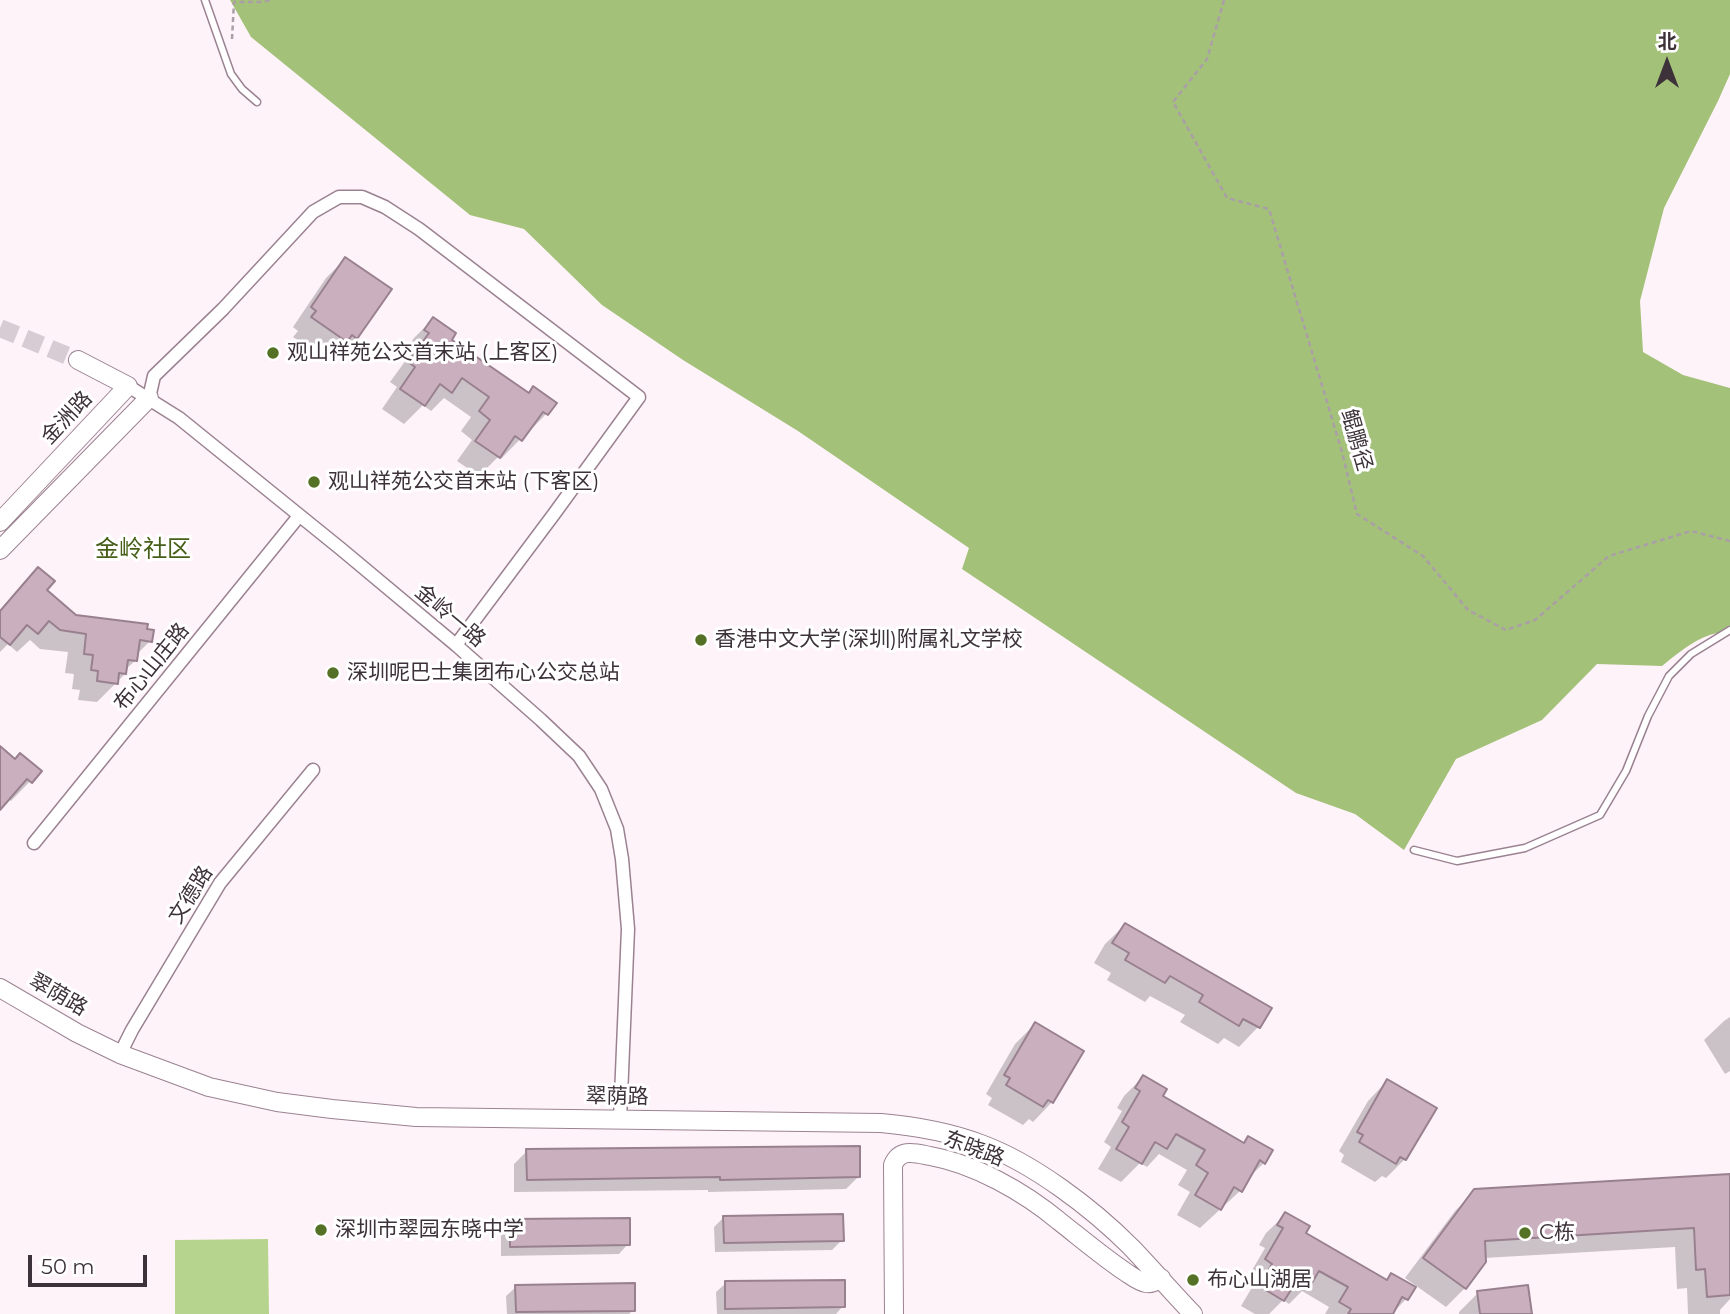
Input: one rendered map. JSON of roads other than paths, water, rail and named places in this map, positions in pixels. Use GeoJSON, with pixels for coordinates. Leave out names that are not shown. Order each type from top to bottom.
{"type":"FeatureCollection","features":[{"type":"Feature","properties":{"kind":"street"},"geometry":{"type":"LineString","coordinates":[[128,386],[154,376],[223,309],[313,212],[339,197],[362,197],[386,207],[419,229],[639,397],[456,645]]}},
{"type":"Feature","properties":{"kind":"street","name":"金洲路"},"geometry":{"type":"LineString","coordinates":[[0,522],[128,386],[78,360]]}},
{"type":"Feature","properties":{"kind":"street"},"geometry":{"type":"LineString","coordinates":[[149,398],[154,376]]}},
{"type":"Feature","properties":{"kind":"street","name":"金岭一路"},"geometry":{"type":"LineString","coordinates":[[128,386],[179,418],[341,549],[456,645],[579,756],[601,789],[617,830],[622,859],[628,929],[621,1120]]}},
{"type":"Feature","properties":{"kind":"street","name":"金洲路"},"geometry":{"type":"LineString","coordinates":[[0,550],[149,398]]}},
{"type":"Feature","properties":{"kind":"street","name":"布心山庄路"},"geometry":{"type":"LineString","coordinates":[[34,843],[299,516]]}},
{"type":"Feature","properties":{"kind":"street","name":"文德路"},"geometry":{"type":"LineString","coordinates":[[120,1054],[220,883],[313,770]]}},
{"type":"Feature","properties":{"kind":"street","name":"翠荫路"},"geometry":{"type":"LineString","coordinates":[[0,988],[77,1033],[120,1054],[209,1087],[276,1102],[416,1117],[881,1123],[957,1136],[1002,1154],[1075,1198],[1128,1245],[1194,1312]]}},
{"type":"Feature","properties":{"kind":"street","name":"东晓路"},"geometry":{"type":"LineString","coordinates":[[894,1314],[893,1165],[898,1156],[909,1152],[942,1158],[984,1174],[1047,1212],[1099,1255],[1134,1278],[1154,1283],[1161,1278]]}},
{"type":"Feature","properties":{"kind":"lane"},"geometry":{"type":"LineString","coordinates":[[205,0],[231,74],[242,89],[257,102]]}},
{"type":"Feature","properties":{"kind":"lane"},"geometry":{"type":"LineString","coordinates":[[1414,850],[1457,861],[1525,848],[1600,815],[1626,772],[1648,716],[1669,676],[1691,654],[1730,630]]}},
{"type":"Feature","properties":{"kind":"tunnel"},"geometry":{"type":"LineString","coordinates":[[0,328],[78,360]]}},
{"type":"Feature","properties":{"kind":"place","name":"观山祥苑公交首末站 (上客区)"},"geometry":{"type":"Point","coordinates":[273,353]}},
{"type":"Feature","properties":{"kind":"place","name":"观山祥苑公交首末站 (下客区)"},"geometry":{"type":"Point","coordinates":[314,482]}},
{"type":"Feature","properties":{"kind":"place","name":"香港中文大学(深圳)附属礼文学校"},"geometry":{"type":"Point","coordinates":[701,640]}},
{"type":"Feature","properties":{"kind":"place","name":"深圳呢巴士集团布心公交总站"},"geometry":{"type":"Point","coordinates":[333,673]}},
{"type":"Feature","properties":{"kind":"place","name":"深圳市翠园东晓中学"},"geometry":{"type":"Point","coordinates":[321,1230]}},
{"type":"Feature","properties":{"kind":"place","name":"C栋"},"geometry":{"type":"Point","coordinates":[1525,1233]}},
{"type":"Feature","properties":{"kind":"place","name":"布心山湖居"},"geometry":{"type":"Point","coordinates":[1193,1280]}},
{"type":"Feature","properties":{"kind":"district","name":"金岭社区"},"geometry":{"type":"Point","coordinates":[143,550]}}]}
